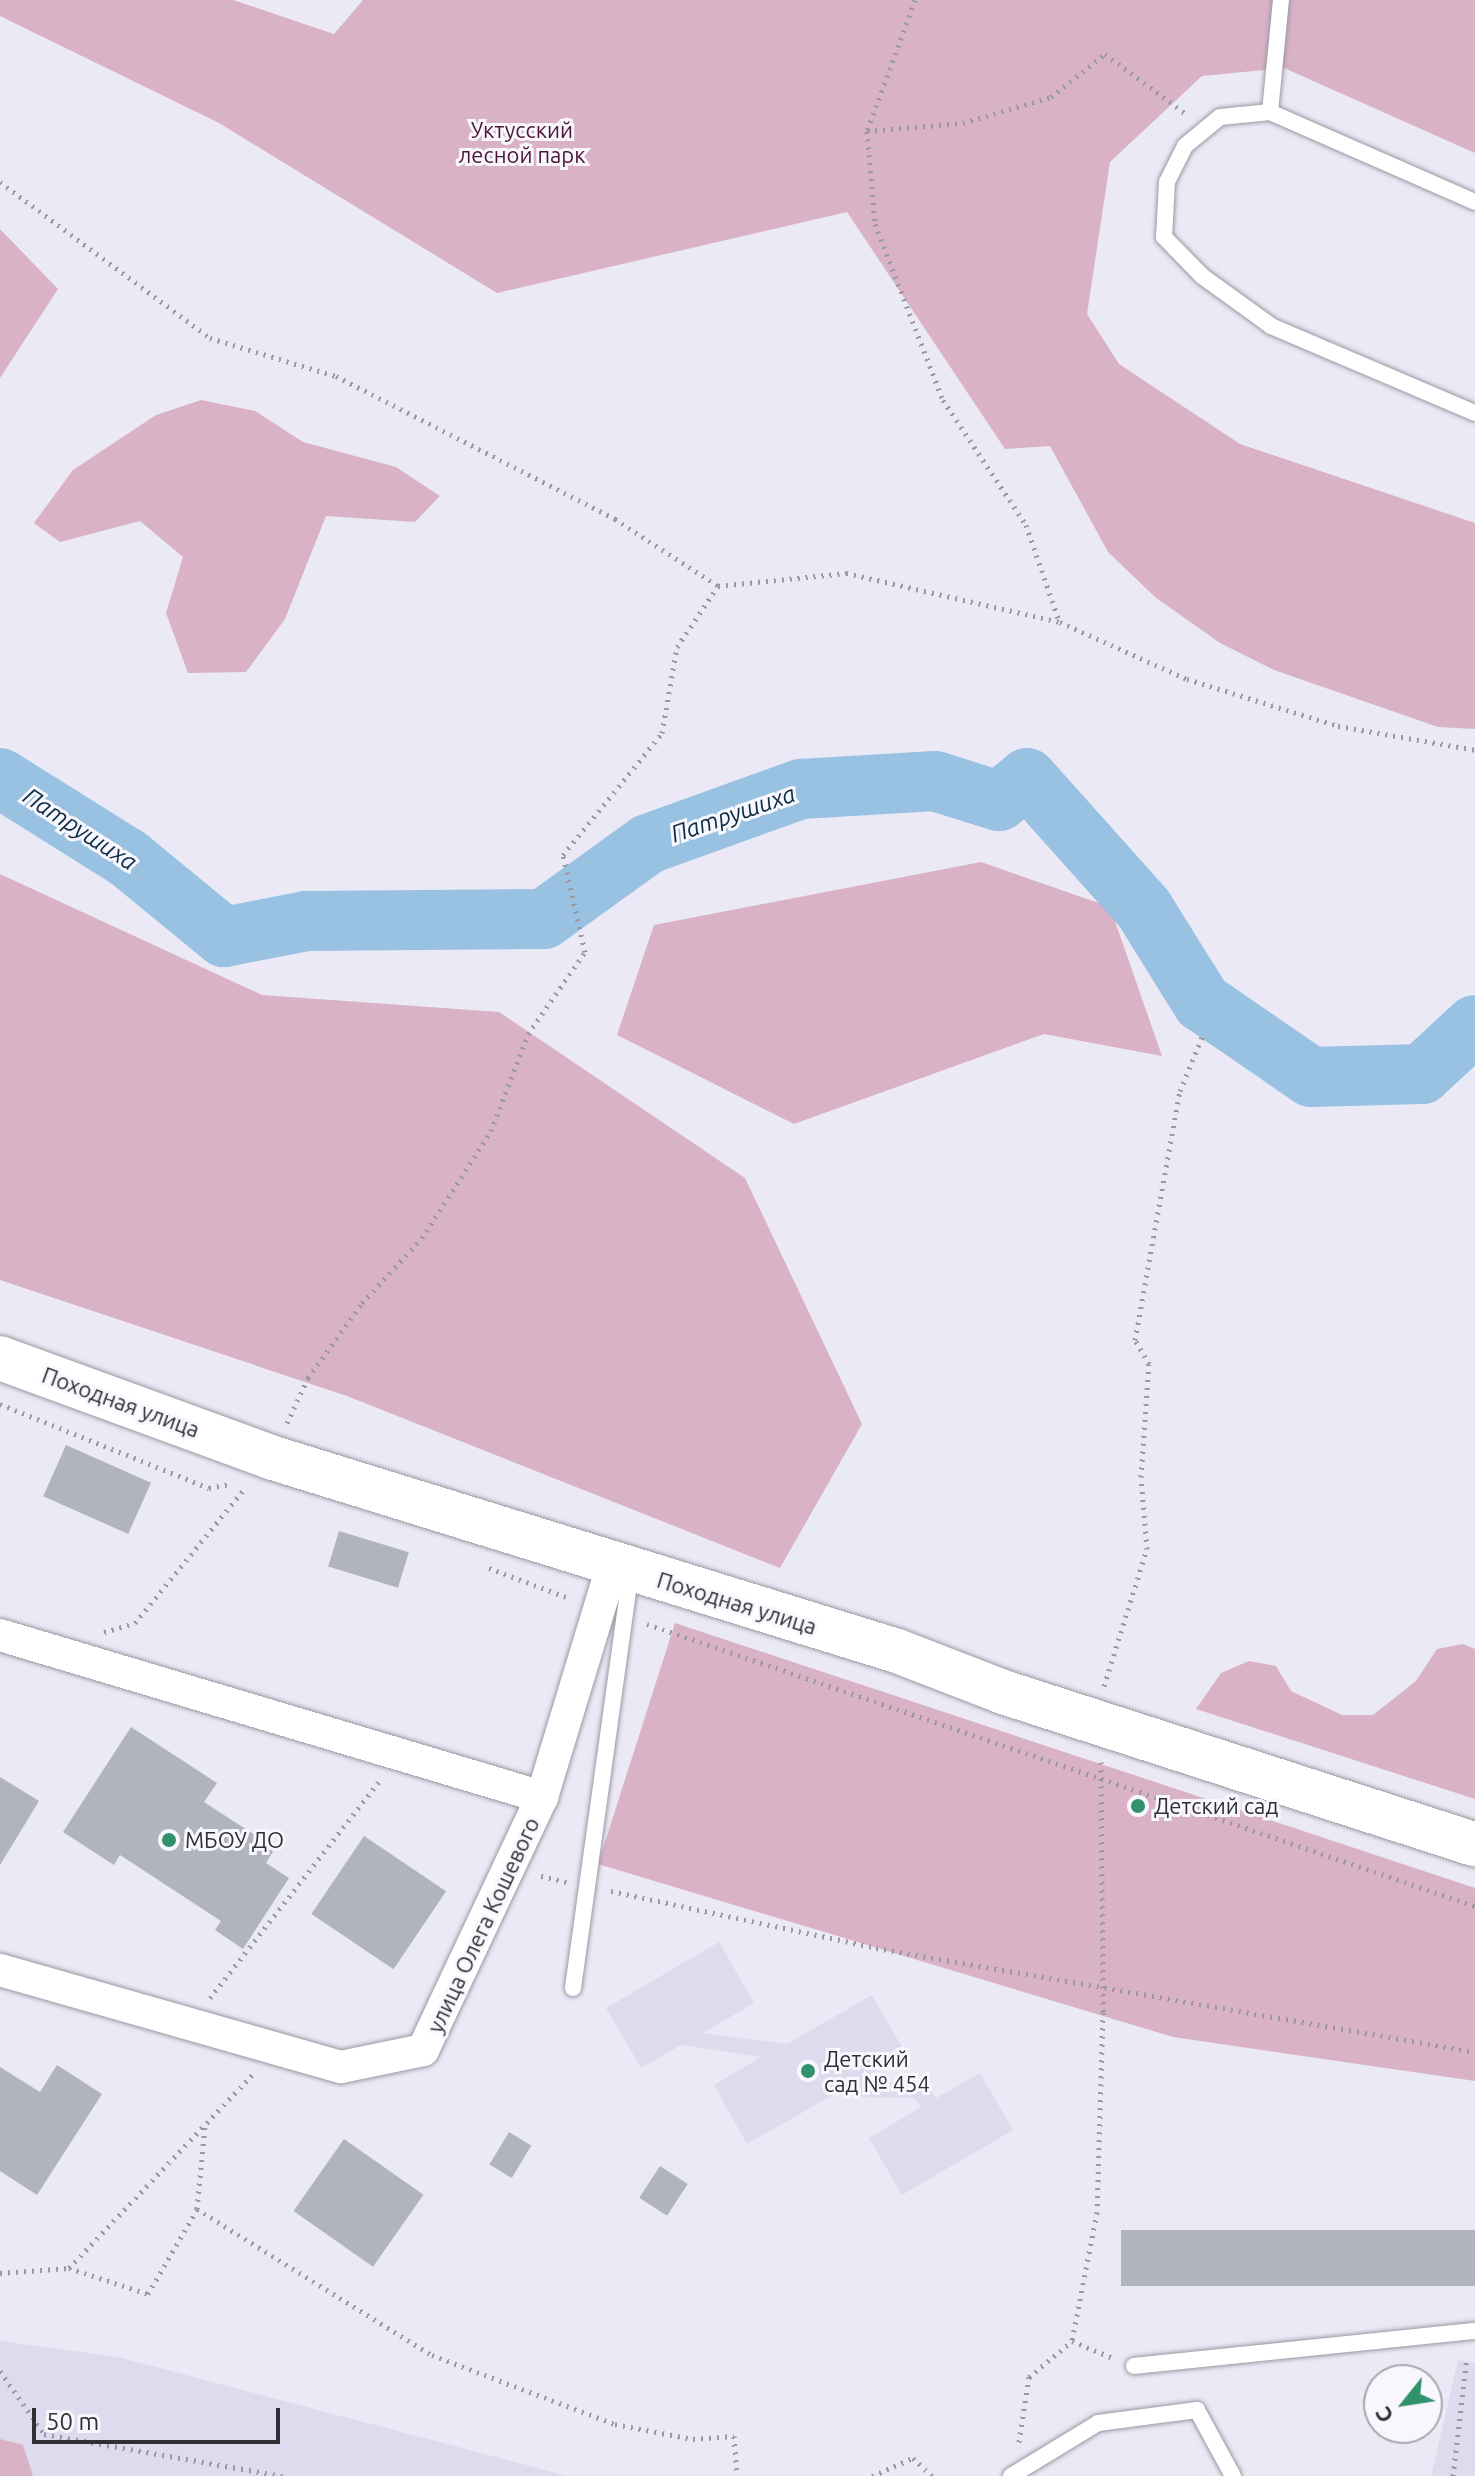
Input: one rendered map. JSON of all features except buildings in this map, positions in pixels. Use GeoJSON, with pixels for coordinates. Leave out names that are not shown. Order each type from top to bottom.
{"type":"FeatureCollection","features":[{"type":"Feature","properties":{"kind":"main road","name":"Походная улица"},"geometry":{"type":"LineString","coordinates":[[0,1358],[270,1457],[622,1567],[1475,1844]]}},
{"type":"Feature","properties":{"kind":"street","name":"улица Олега Кошевого"},"geometry":{"type":"LineString","coordinates":[[0,1970],[341,2067],[423,2050],[512,1870],[612,1613],[622,1567]]}},
{"type":"Feature","properties":{"kind":"street"},"geometry":{"type":"LineString","coordinates":[[0,1635],[542,1797]]}},
{"type":"Feature","properties":{"kind":"lane"},"geometry":{"type":"LineString","coordinates":[[1270,112],[1281,0]]}},
{"type":"Feature","properties":{"kind":"lane"},"geometry":{"type":"LineString","coordinates":[[1475,202],[1270,112],[1220,117],[1185,146],[1167,182],[1164,237],[1202,276],[1271,326],[1475,413]]}},
{"type":"Feature","properties":{"kind":"lane"},"geometry":{"type":"LineString","coordinates":[[573,1988],[587,1886],[612,1613]]}},
{"type":"Feature","properties":{"kind":"lane"},"geometry":{"type":"LineString","coordinates":[[1134,2366],[1472,2332]]}},
{"type":"Feature","properties":{"kind":"lane"},"geometry":{"type":"LineString","coordinates":[[1011,2476],[1098,2423],[1197,2410],[1233,2476]]}},
{"type":"Feature","properties":{"kind":"path"},"geometry":{"type":"LineString","coordinates":[[915,0],[867,131],[875,224],[937,385],[1026,525],[1060,622]]}},
{"type":"Feature","properties":{"kind":"path"},"geometry":{"type":"LineString","coordinates":[[867,131],[963,123],[1051,97],[1105,54],[1206,129]]}},
{"type":"Feature","properties":{"kind":"path"},"geometry":{"type":"LineString","coordinates":[[0,182],[210,338],[336,376],[615,519],[718,586],[846,573],[1060,622],[1187,679],[1322,721],[1475,750]]}},
{"type":"Feature","properties":{"kind":"path"},"geometry":{"type":"LineString","coordinates":[[270,1457],[308,1378],[362,1303],[422,1238],[491,1131],[528,1034],[585,952],[563,855],[662,733],[677,647],[718,586]]}},
{"type":"Feature","properties":{"kind":"path"},"geometry":{"type":"LineString","coordinates":[[1015,2435],[1029,2377],[1072,2341],[1097,2212],[1103,1987],[1098,1775],[1114,1712],[1098,1706],[1147,1549],[1141,1477],[1149,1364],[1135,1340],[1180,1091],[1202,1037]]}},
{"type":"Feature","properties":{"kind":"path"},"geometry":{"type":"LineString","coordinates":[[0,1404],[209,1488],[250,1481],[135,1623],[48,1648]]}},
{"type":"Feature","properties":{"kind":"path"},"geometry":{"type":"LineString","coordinates":[[483,1566],[612,1613],[1098,1775],[1475,1906]]}},
{"type":"Feature","properties":{"kind":"path"},"geometry":{"type":"LineString","coordinates":[[189,2023],[401,1754]]}},
{"type":"Feature","properties":{"kind":"path"},"geometry":{"type":"LineString","coordinates":[[512,1870],[876,1948],[1475,2052]]}},
{"type":"Feature","properties":{"kind":"path"},"geometry":{"type":"LineString","coordinates":[[69,2268],[277,2048]]}},
{"type":"Feature","properties":{"kind":"path"},"geometry":{"type":"LineString","coordinates":[[0,2273],[69,2268],[148,2294],[197,2209],[205,2124]]}},
{"type":"Feature","properties":{"kind":"path"},"geometry":{"type":"LineString","coordinates":[[197,2209],[432,2355],[615,2424],[693,2439],[734,2436],[737,2476]]}},
{"type":"Feature","properties":{"kind":"path"},"geometry":{"type":"LineString","coordinates":[[1453,2476],[1472,2332]]}},
{"type":"Feature","properties":{"kind":"path"},"geometry":{"type":"LineString","coordinates":[[1072,2341],[1134,2366]]}},
{"type":"Feature","properties":{"kind":"path"},"geometry":{"type":"LineString","coordinates":[[0,2371],[44,2434],[282,2476]]}},
{"type":"Feature","properties":{"kind":"path"},"geometry":{"type":"LineString","coordinates":[[872,2476],[913,2458],[932,2476]]}},
{"type":"Feature","properties":{"kind":"shaded area","name":"Детский сад № 454"},"geometry":{"type":"Polygon","coordinates":[[[719,1942],[754,2003],[703,2033],[787,2044],[872,1995],[906,2054],[867,2076],[871,2083],[924,2083],[936,2098],[980,2073],[1013,2130],[902,2195],[869,2138],[921,2107],[914,2098],[853,2097],[847,2087],[747,2144],[714,2085],[761,2057],[681,2045],[641,2068],[606,2008],[719,1942]]]}},
{"type":"Feature","properties":{"kind":"shaded area"},"geometry":{"type":"Polygon","coordinates":[[[0,2341],[118,2357],[568,2476],[0,2476],[0,2341]]]}},
{"type":"Feature","properties":{"kind":"shaded area"},"geometry":{"type":"Polygon","coordinates":[[[1458,2360],[1475,2363],[1475,2476],[1431,2476],[1438,2444],[1443,2444],[1443,2424],[1458,2360]]]}},
{"type":"Feature","properties":{"kind":"green space","name":"Уктусский лесной парк"},"geometry":{"type":"Polygon","coordinates":[[[0,0],[233,0],[334,34],[363,0],[1475,0],[1475,153],[1284,68],[1202,76],[1110,162],[1087,314],[1119,364],[1240,444],[1475,523],[1475,729],[1438,727],[1274,670],[1220,643],[1155,597],[1108,552],[1050,446],[1005,449],[847,212],[497,293],[219,123],[0,16],[0,0]]]}},
{"type":"Feature","properties":{"kind":"green space"},"geometry":{"type":"Polygon","coordinates":[[[0,229],[58,289],[0,378],[0,229]]]}},
{"type":"Feature","properties":{"kind":"green space"},"geometry":{"type":"Polygon","coordinates":[[[201,400],[255,411],[303,442],[396,467],[440,496],[415,522],[326,516],[285,619],[246,672],[188,673],[166,613],[183,557],[140,521],[60,542],[34,523],[73,470],[156,415],[201,400]]]}},
{"type":"Feature","properties":{"kind":"green space"},"geometry":{"type":"Polygon","coordinates":[[[981,862],[1110,907],[1162,1056],[1044,1034],[794,1124],[617,1035],[654,925],[981,862]]]}},
{"type":"Feature","properties":{"kind":"green space"},"geometry":{"type":"Polygon","coordinates":[[[0,874],[262,995],[499,1012],[745,1178],[862,1424],[780,1568],[347,1396],[0,1280],[0,874]]]}},
{"type":"Feature","properties":{"kind":"green space"},"geometry":{"type":"Polygon","coordinates":[[[675,1623],[1475,1888],[1475,2081],[1173,2037],[598,1864],[675,1623]]]}},
{"type":"Feature","properties":{"kind":"green space"},"geometry":{"type":"Polygon","coordinates":[[[1463,1644],[1475,1649],[1475,1799],[1196,1709],[1221,1673],[1249,1661],[1276,1666],[1291,1691],[1342,1715],[1373,1715],[1416,1681],[1437,1649],[1463,1644]]]}},
{"type":"Feature","properties":{"kind":"green space"},"geometry":{"type":"Polygon","coordinates":[[[0,2439],[23,2445],[33,2476],[0,2476],[0,2439]]]}},
{"type":"Feature","properties":{"kind":"waterway","name":"Патрушиха"},"geometry":{"type":"LineString","coordinates":[[0,778],[129,859],[224,937],[306,921],[544,919],[648,844],[801,789],[935,781],[999,801],[1027,778],[1144,909],[1202,1002],[1311,1077],[1422,1074],[1475,1025]]}},
{"type":"Feature","properties":{"kind":"place","name":"Детский сад"},"geometry":{"type":"Point","coordinates":[1138,1806]}},
{"type":"Feature","properties":{"kind":"place","name":"МБОУ ДО"},"geometry":{"type":"Point","coordinates":[169,1840]}},
{"type":"Feature","properties":{"kind":"place","name":"Детский сад № 454"},"geometry":{"type":"Point","coordinates":[808,2071]}}]}
